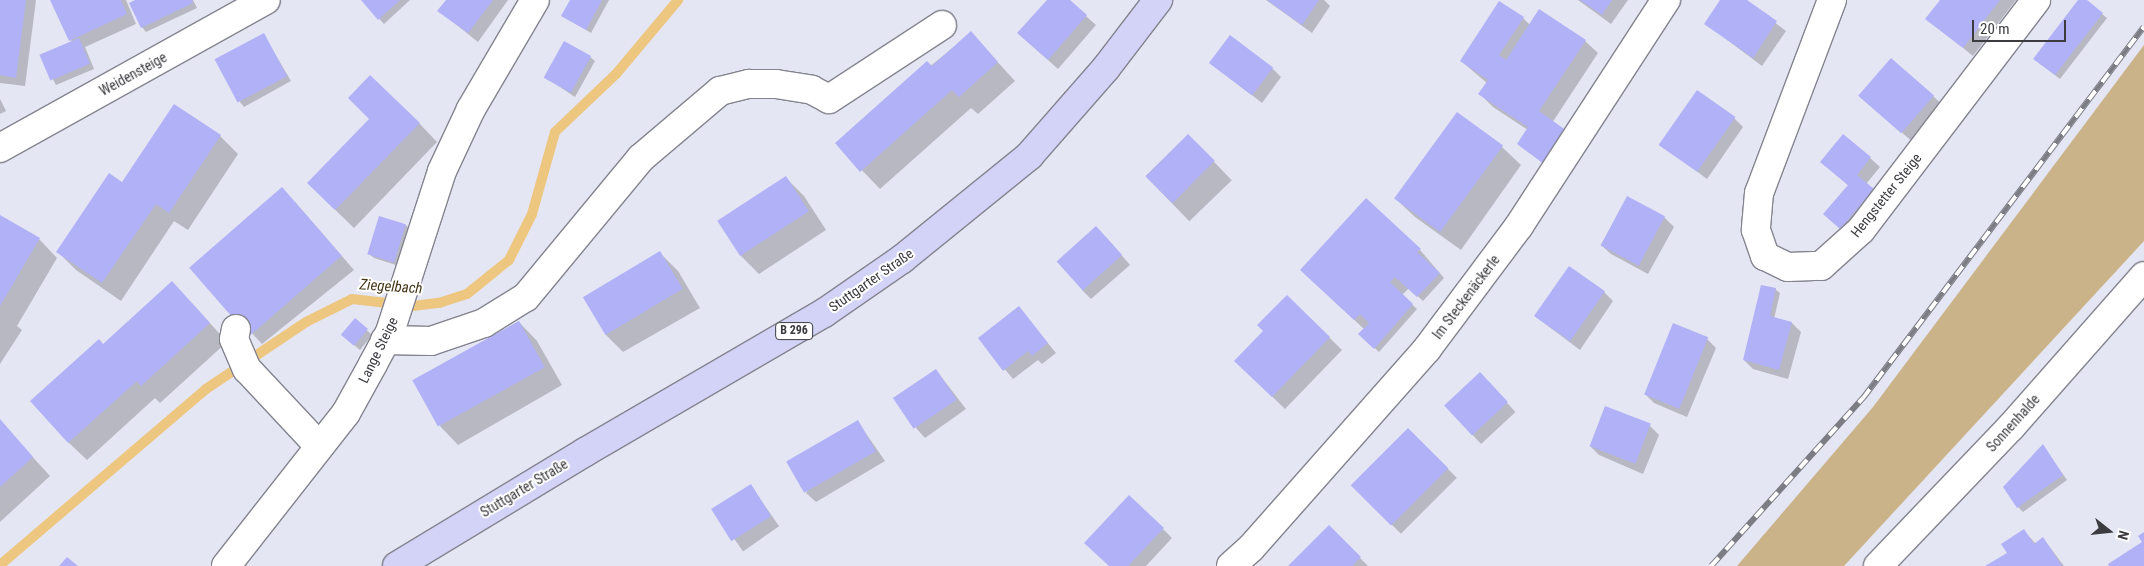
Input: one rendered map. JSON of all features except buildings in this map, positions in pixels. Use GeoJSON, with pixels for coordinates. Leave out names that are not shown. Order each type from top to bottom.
{"type":"FeatureCollection","features":[{"type":"Feature","properties":{"kind":"main road","name":"Stuttgarter Straße"},"geometry":{"type":"LineString","coordinates":[[397,566],[585,452],[824,313],[902,259],[1029,156],[1106,68],[1158,0]]}},
{"type":"Feature","properties":{"kind":"street","name":"Weidensteige"},"geometry":{"type":"LineString","coordinates":[[0,148],[266,0]]}},
{"type":"Feature","properties":{"kind":"street","name":"Lange Steige"},"geometry":{"type":"LineString","coordinates":[[226,566],[346,413],[388,336],[408,280],[442,171],[471,109],[535,0]]}},
{"type":"Feature","properties":{"kind":"street","name":"Im Steckenäckerle"},"geometry":{"type":"LineString","coordinates":[[1231,566],[1251,548],[1427,349],[1519,226],[1666,0]]}},
{"type":"Feature","properties":{"kind":"street","name":"Hengstetter Steige"},"geometry":{"type":"LineString","coordinates":[[1832,0],[1759,193],[1756,230],[1766,256],[1788,267],[1821,266],[1860,230],[2036,0]]}},
{"type":"Feature","properties":{"kind":"street"},"geometry":{"type":"LineString","coordinates":[[388,336],[431,341],[484,323],[526,297],[641,158],[720,91],[749,84],[776,84],[812,90],[829,99],[942,25]]}},
{"type":"Feature","properties":{"kind":"street","name":"Sonnenhalde"},"geometry":{"type":"LineString","coordinates":[[1878,566],[2011,427],[2144,276]]}},
{"type":"Feature","properties":{"kind":"street"},"geometry":{"type":"LineString","coordinates":[[236,329],[234,339],[243,363],[319,446]]}},
{"type":"Feature","properties":{"kind":"shaded area"},"geometry":{"type":"Polygon","coordinates":[[[2144,45],[2144,241],[1844,566],[1737,566],[1873,407],[2144,45]]]}},
{"type":"Feature","properties":{"kind":"waterway","name":"Ziegelbach"},"geometry":{"type":"LineString","coordinates":[[0,565],[206,389],[306,322],[352,299],[413,306],[439,303],[467,294],[509,260],[532,214],[555,132],[616,74],[678,0]]}},
{"type":"Feature","properties":{"kind":"railway"},"geometry":{"type":"LineString","coordinates":[[1711,566],[1863,398],[2144,27]]}}]}
